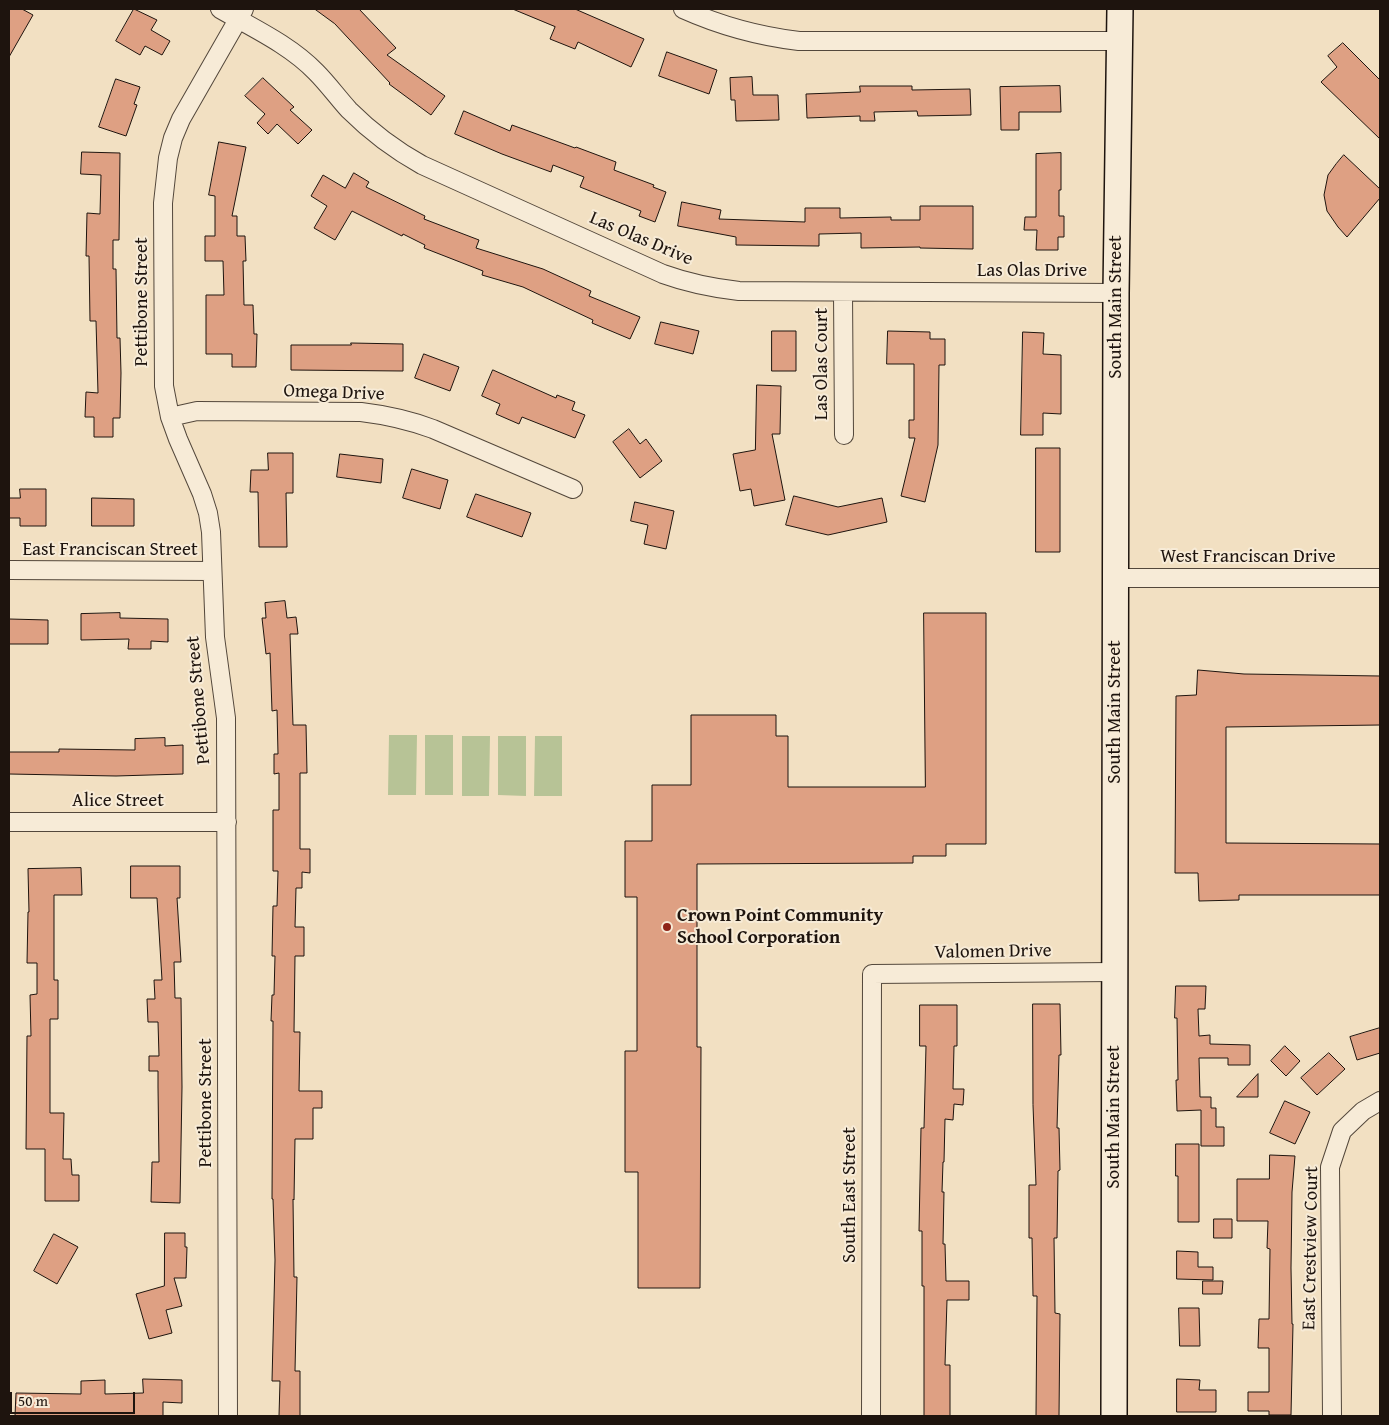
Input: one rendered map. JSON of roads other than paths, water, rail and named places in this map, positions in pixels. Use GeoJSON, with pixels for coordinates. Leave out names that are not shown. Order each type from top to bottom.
{"type":"FeatureCollection","features":[{"type":"Feature","properties":{"kind":"street","name":"Las Olas Drive"},"geometry":{"type":"LineString","coordinates":[[220,9],[241,14],[300,58],[316,71],[364,124],[398,152],[431,169],[663,274],[690,283],[739,291],[1116,293]]}},
{"type":"Feature","properties":{"kind":"street"},"geometry":{"type":"LineString","coordinates":[[683,9],[738,31],[769,38],[799,41],[1120,42]]}},
{"type":"Feature","properties":{"kind":"street","name":"South Main Street"},"geometry":{"type":"LineString","coordinates":[[1114,1416],[1116,293],[1120,9]]}},
{"type":"Feature","properties":{"kind":"street","name":"Pettibone Street"},"geometry":{"type":"LineString","coordinates":[[228,1416],[226,718],[215,637],[211,532],[208,513],[170,416],[164,386],[163,203],[168,158],[173,138],[181,119],[241,14]]}},
{"type":"Feature","properties":{"kind":"street","name":"Las Olas Court"},"geometry":{"type":"LineString","coordinates":[[843,292],[844,435]]}},
{"type":"Feature","properties":{"kind":"street","name":"Omega Drive"},"geometry":{"type":"LineString","coordinates":[[170,416],[197,411],[361,412],[385,415],[433,429],[573,489]]}},
{"type":"Feature","properties":{"kind":"street","name":"East Franciscan Street"},"geometry":{"type":"LineString","coordinates":[[9,570],[212,571]]}},
{"type":"Feature","properties":{"kind":"street","name":"West Franciscan Drive"},"geometry":{"type":"LineString","coordinates":[[1115,578],[1380,578]]}},
{"type":"Feature","properties":{"kind":"street","name":"Alice Street"},"geometry":{"type":"LineString","coordinates":[[9,822],[227,822]]}},
{"type":"Feature","properties":{"kind":"street","name":"Valomen Drive"},"geometry":{"type":"LineString","coordinates":[[872,974],[1114,972]]}},
{"type":"Feature","properties":{"kind":"street","name":"South East Street"},"geometry":{"type":"LineString","coordinates":[[871,1416],[872,974]]}},
{"type":"Feature","properties":{"kind":"street","name":"East Crestview Court"},"geometry":{"type":"LineString","coordinates":[[1332,1416],[1330,1167],[1342,1131],[1363,1112],[1380,1101]]}},
{"type":"Feature","properties":{"kind":"place","name":"Crown Point Community School Corporation"},"geometry":{"type":"Point","coordinates":[667,927]}}]}
